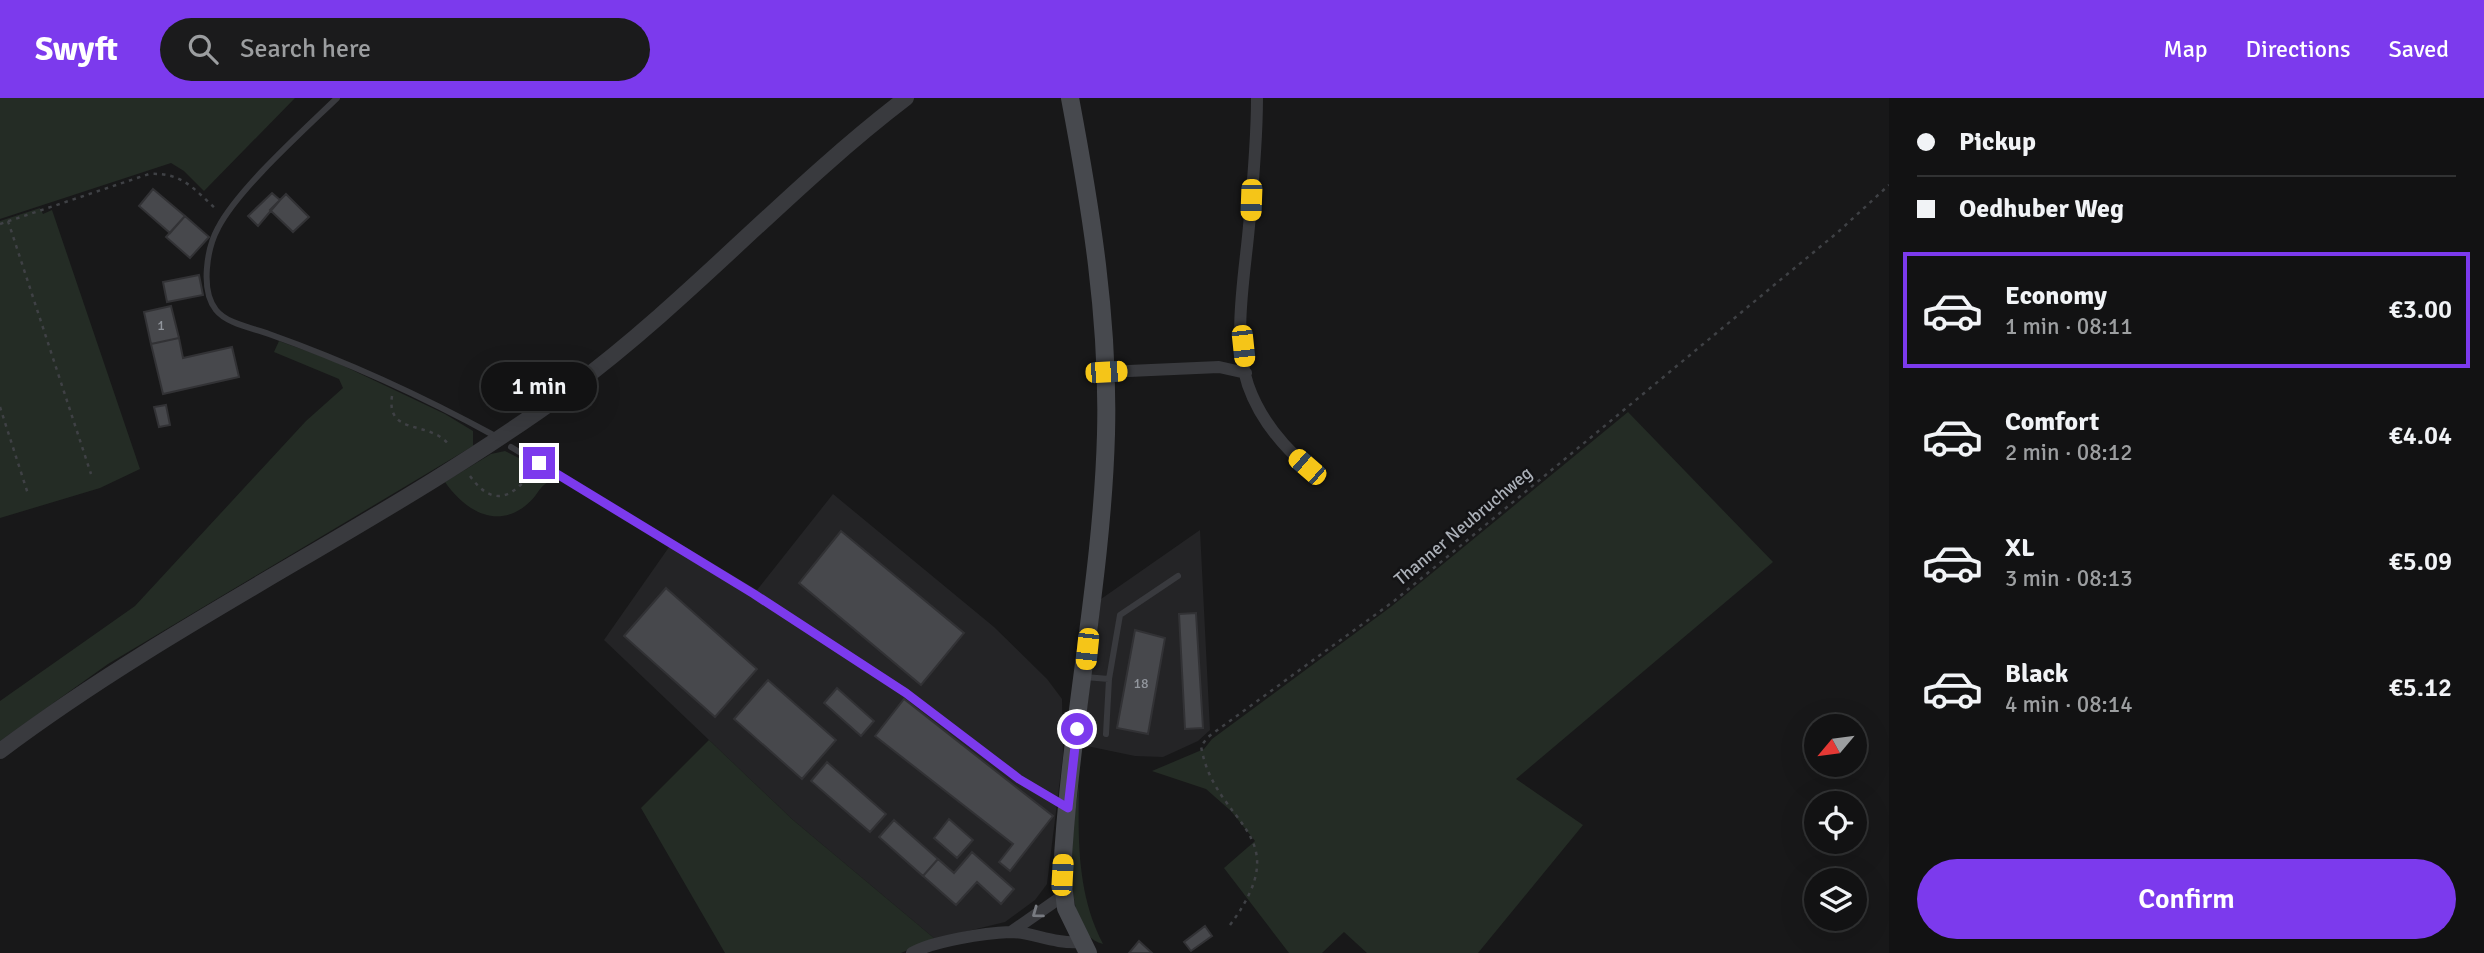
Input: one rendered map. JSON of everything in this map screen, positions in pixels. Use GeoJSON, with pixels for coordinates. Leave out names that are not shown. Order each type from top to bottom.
{"type":"FeatureCollection","features":[{"type":"Feature","properties":{"kind":"main road"},"geometry":{"type":"LineString","coordinates":[[1070,98],[1098,264],[1106,372],[1104,469],[1062,875],[1063,895],[1084,947]]}},
{"type":"Feature","properties":{"kind":"street"},"geometry":{"type":"LineString","coordinates":[[0,751],[111,673],[210,610],[505,442],[644,331],[825,165],[906,98]]}},
{"type":"Feature","properties":{"kind":"street"},"geometry":{"type":"LineString","coordinates":[[1257,98],[1242,301],[1246,373],[1258,407],[1288,450],[1307,467]]}},
{"type":"Feature","properties":{"kind":"street"},"geometry":{"type":"LineString","coordinates":[[1106,372],[1219,367],[1246,373]]}},
{"type":"Feature","properties":{"kind":"street"},"geometry":{"type":"LineString","coordinates":[[1011,932],[1063,895]]}},
{"type":"Feature","properties":{"kind":"street"},"geometry":{"type":"LineString","coordinates":[[912,953],[931,946],[1011,932],[1084,947]]}},
{"type":"Feature","properties":{"kind":"lane"},"geometry":{"type":"LineString","coordinates":[[337,98],[225,216],[212,242],[208,269],[211,299],[221,315],[329,355],[505,442],[754,594],[906,693],[1019,779],[1068,808]]}},
{"type":"Feature","properties":{"kind":"lane"},"geometry":{"type":"LineString","coordinates":[[1106,734],[1109,680],[1120,615],[1178,576]]}},
{"type":"Feature","properties":{"kind":"lane"},"geometry":{"type":"LineString","coordinates":[[1084,676],[1109,680]]}},
{"type":"Feature","properties":{"kind":"path"},"geometry":{"type":"LineString","coordinates":[[0,224],[149,174],[167,173],[182,179],[225,216]]}},
{"type":"Feature","properties":{"kind":"path","name":"Thanner Neubruchweg"},"geometry":{"type":"LineString","coordinates":[[1230,925],[1250,895],[1258,859],[1257,848],[1250,831],[1209,775],[1201,746],[1208,737],[1394,601],[1838,232],[1889,186]]}},
{"type":"Feature","properties":{"kind":"path"},"geometry":{"type":"LineString","coordinates":[[8,221],[91,474]]}},
{"type":"Feature","properties":{"kind":"path"},"geometry":{"type":"LineString","coordinates":[[397,387],[391,405],[396,419],[403,425],[438,433],[450,446]]}},
{"type":"Feature","properties":{"kind":"path"},"geometry":{"type":"LineString","coordinates":[[0,407],[28,494]]}},
{"type":"Feature","properties":{"kind":"path"},"geometry":{"type":"LineString","coordinates":[[470,476],[484,492],[500,497],[515,492],[539,463]]}},
{"type":"Feature","properties":{"kind":"shaded area"},"geometry":{"type":"Polygon","coordinates":[[[0,98],[295,98],[204,191],[184,171],[171,163],[0,219],[0,98]]]}},
{"type":"Feature","properties":{"kind":"shaded area"},"geometry":{"type":"Polygon","coordinates":[[[40,208],[43,214],[52,210],[140,469],[100,488],[0,518],[0,221],[40,208]]]}},
{"type":"Feature","properties":{"kind":"shaded area"},"geometry":{"type":"Polygon","coordinates":[[[279,341],[329,359],[445,414],[473,431],[473,446],[108,664],[0,741],[0,701],[135,606],[306,421],[343,388],[339,379],[274,352],[279,341]]]}},
{"type":"Feature","properties":{"kind":"shaded area"},"geometry":{"type":"Polygon","coordinates":[[[1628,412],[1773,562],[1516,779],[1583,825],[1478,953],[1367,953],[1344,932],[1322,953],[1289,953],[1224,868],[1255,841],[1231,811],[1206,789],[1152,771],[1204,749],[1212,739],[1392,606],[1628,412]]]}},
{"type":"Feature","properties":{"kind":"shaded area"},"geometry":{"type":"Polygon","coordinates":[[[505,451],[558,478],[543,486],[525,506],[502,516],[480,513],[461,500],[445,482],[491,454],[505,451]]]}},
{"type":"Feature","properties":{"kind":"shaded area"},"geometry":{"type":"Polygon","coordinates":[[[833,494],[994,627],[1047,679],[1062,699],[1063,755],[1047,884],[1035,900],[1005,922],[935,939],[793,820],[604,640],[674,540],[757,590],[833,494]]]}},
{"type":"Feature","properties":{"kind":"shaded area"},"geometry":{"type":"Polygon","coordinates":[[[1200,530],[1210,730],[1198,741],[1163,757],[1135,756],[1082,745],[1101,599],[1200,530]]]}},
{"type":"Feature","properties":{"kind":"shaded area"},"geometry":{"type":"Polygon","coordinates":[[[709,740],[793,820],[935,939],[901,953],[725,953],[641,808],[709,740]]]}},
{"type":"Feature","properties":{"kind":"shaded area"},"geometry":{"type":"Polygon","coordinates":[[[1079,785],[1079,846],[1084,886],[1094,925],[1103,944],[1089,935],[1079,919],[1074,898],[1072,847],[1079,785]]]}},
{"type":"Feature","properties":{"kind":"building"},"geometry":{"type":"Polygon","coordinates":[[[153,189],[185,216],[170,233],[139,206],[153,189]]]}},
{"type":"Feature","properties":{"kind":"building"},"geometry":{"type":"Polygon","coordinates":[[[272,193],[280,200],[258,226],[248,216],[272,193]]]}},
{"type":"Feature","properties":{"kind":"building"},"geometry":{"type":"Polygon","coordinates":[[[286,194],[309,217],[293,232],[270,210],[286,194]]]}},
{"type":"Feature","properties":{"kind":"building"},"geometry":{"type":"Polygon","coordinates":[[[185,216],[209,237],[190,258],[166,237],[185,216]]]}},
{"type":"Feature","properties":{"kind":"building"},"geometry":{"type":"Polygon","coordinates":[[[199,275],[203,295],[167,302],[163,282],[199,275]]]}},
{"type":"Feature","properties":{"kind":"building"},"geometry":{"type":"Polygon","coordinates":[[[171,306],[179,338],[151,344],[144,312],[171,306]]]}},
{"type":"Feature","properties":{"kind":"building"},"geometry":{"type":"Polygon","coordinates":[[[179,338],[183,358],[232,347],[239,377],[163,394],[151,344],[179,338]]]}},
{"type":"Feature","properties":{"kind":"building"},"geometry":{"type":"Polygon","coordinates":[[[166,405],[170,425],[159,427],[154,407],[166,405]]]}},
{"type":"Feature","properties":{"kind":"building"},"geometry":{"type":"Polygon","coordinates":[[[841,531],[964,633],[921,685],[799,583],[841,531]]]}},
{"type":"Feature","properties":{"kind":"building"},"geometry":{"type":"Polygon","coordinates":[[[666,588],[757,669],[715,717],[624,636],[666,588]]]}},
{"type":"Feature","properties":{"kind":"building"},"geometry":{"type":"Polygon","coordinates":[[[1196,613],[1203,728],[1185,729],[1179,614],[1196,613]]]}},
{"type":"Feature","properties":{"kind":"building"},"geometry":{"type":"Polygon","coordinates":[[[1135,630],[1165,638],[1148,734],[1117,728],[1135,630]]]}},
{"type":"Feature","properties":{"kind":"building"},"geometry":{"type":"Polygon","coordinates":[[[768,680],[836,740],[802,779],[734,719],[768,680]]]}},
{"type":"Feature","properties":{"kind":"building"},"geometry":{"type":"Polygon","coordinates":[[[837,688],[874,721],[861,736],[824,703],[837,688]]]}},
{"type":"Feature","properties":{"kind":"building"},"geometry":{"type":"Polygon","coordinates":[[[904,699],[1053,816],[1010,871],[999,862],[1013,844],[875,736],[904,699]]]}},
{"type":"Feature","properties":{"kind":"building"},"geometry":{"type":"Polygon","coordinates":[[[827,762],[886,814],[870,832],[811,781],[827,762]]]}},
{"type":"Feature","properties":{"kind":"building"},"geometry":{"type":"Polygon","coordinates":[[[949,819],[973,840],[957,858],[934,838],[949,819]]]}},
{"type":"Feature","properties":{"kind":"building"},"geometry":{"type":"Polygon","coordinates":[[[894,820],[938,859],[923,876],[879,837],[894,820]]]}},
{"type":"Feature","properties":{"kind":"building"},"geometry":{"type":"Polygon","coordinates":[[[972,852],[1014,889],[1001,904],[977,882],[956,905],[923,876],[938,859],[954,873],[972,852]]]}},
{"type":"Feature","properties":{"kind":"building"},"geometry":{"type":"Polygon","coordinates":[[[1205,926],[1212,936],[1191,951],[1184,942],[1205,926]]]}},
{"type":"Feature","properties":{"kind":"building"},"geometry":{"type":"Polygon","coordinates":[[[1139,941],[1152,953],[1129,953],[1139,941]]]}},
{"type":"Feature","properties":{"kind":"route"},"geometry":{"type":"LineString","coordinates":[[539,463],[754,594],[906,693],[1019,779],[1068,808],[1077,729]]}}]}
